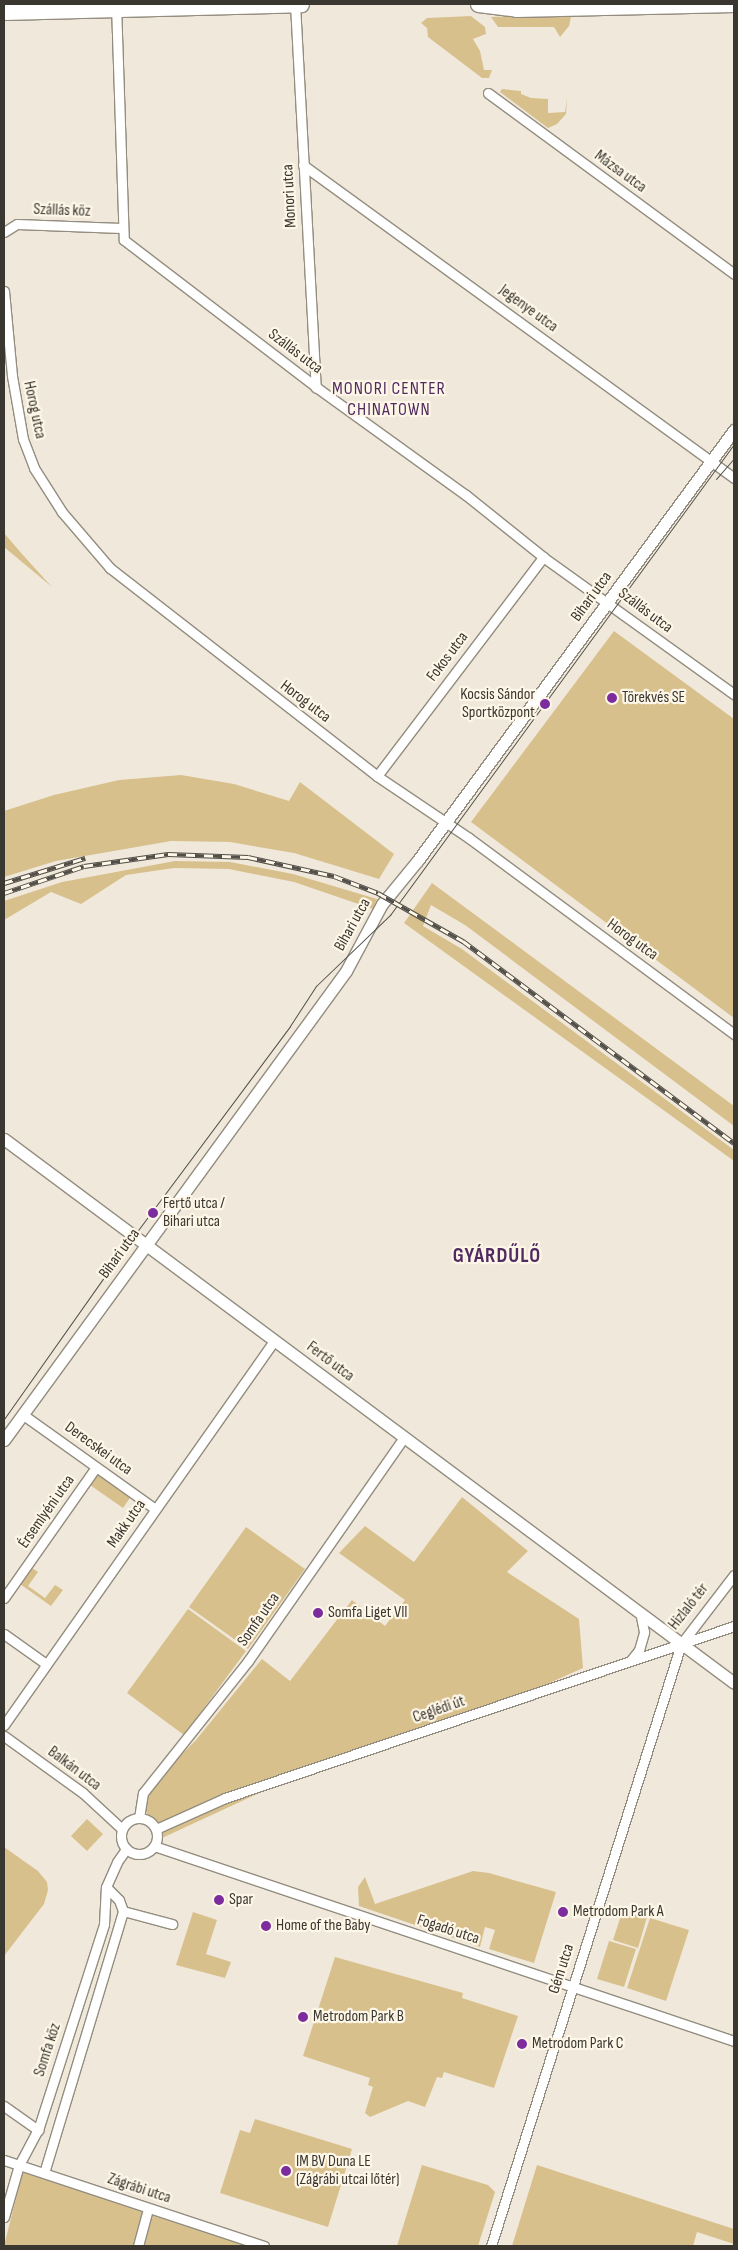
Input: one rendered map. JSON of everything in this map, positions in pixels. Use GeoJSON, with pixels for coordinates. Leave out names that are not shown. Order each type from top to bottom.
{"type":"FeatureCollection","features":[{"type":"Feature","properties":{"kind":"main road"},"geometry":{"type":"LineString","coordinates":[[4,12],[116,6],[301,4]]}},
{"type":"Feature","properties":{"kind":"main road"},"geometry":{"type":"LineString","coordinates":[[478,4],[516,9],[734,4]]}},
{"type":"Feature","properties":{"kind":"street","name":"Monori utca"},"geometry":{"type":"LineString","coordinates":[[295,4],[316,387]]}},
{"type":"Feature","properties":{"kind":"street"},"geometry":{"type":"LineString","coordinates":[[116,6],[121,228]]}},
{"type":"Feature","properties":{"kind":"street","name":"Mázsa utca"},"geometry":{"type":"LineString","coordinates":[[488,93],[734,274]]}},
{"type":"Feature","properties":{"kind":"street","name":"Jegenye utca"},"geometry":{"type":"LineString","coordinates":[[303,165],[734,478]]}},
{"type":"Feature","properties":{"kind":"street","name":"Szállás köz"},"geometry":{"type":"LineString","coordinates":[[4,232],[17,224],[121,228]]}},
{"type":"Feature","properties":{"kind":"street","name":"Szállás utca"},"geometry":{"type":"LineString","coordinates":[[121,228],[124,240],[316,387],[466,495],[543,557],[734,694]]}},
{"type":"Feature","properties":{"kind":"street","name":"Horog utca"},"geometry":{"type":"LineString","coordinates":[[4,291],[20,429],[34,468],[62,512],[89,546],[124,582],[377,776],[446,822],[734,1034]]}},
{"type":"Feature","properties":{"kind":"street","name":"Bihari utca"},"geometry":{"type":"LineString","coordinates":[[4,1440],[346,971],[382,904],[446,822],[734,430]]}},
{"type":"Feature","properties":{"kind":"street","name":"Fokos utca"},"geometry":{"type":"LineString","coordinates":[[377,776],[543,557]]}},
{"type":"Feature","properties":{"kind":"street","name":"Fertő utca"},"geometry":{"type":"LineString","coordinates":[[4,1139],[639,1610]]}},
{"type":"Feature","properties":{"kind":"street","name":"Makk utca"},"geometry":{"type":"LineString","coordinates":[[4,1725],[274,1341]]}},
{"type":"Feature","properties":{"kind":"street","name":"Derecskei utca"},"geometry":{"type":"LineString","coordinates":[[22,1414],[155,1510]]}},
{"type":"Feature","properties":{"kind":"street","name":"Somfa utca"},"geometry":{"type":"LineString","coordinates":[[139,1818],[143,1793],[248,1661],[404,1437]]}},
{"type":"Feature","properties":{"kind":"street","name":"Érsemlyéni utca"},"geometry":{"type":"LineString","coordinates":[[4,1598],[96,1467]]}},
{"type":"Feature","properties":{"kind":"street","name":"Hizlaló tér"},"geometry":{"type":"LineString","coordinates":[[639,1610],[680,1644],[734,1575]]}},
{"type":"Feature","properties":{"kind":"street","name":"Hizlaló tér"},"geometry":{"type":"LineString","coordinates":[[631,1660],[641,1644],[644,1632],[639,1610]]}},
{"type":"Feature","properties":{"kind":"street","name":"Ceglédi út"},"geometry":{"type":"LineString","coordinates":[[156,1829],[225,1798],[734,1626]]}},
{"type":"Feature","properties":{"kind":"street"},"geometry":{"type":"LineString","coordinates":[[4,1634],[46,1664]]}},
{"type":"Feature","properties":{"kind":"street"},"geometry":{"type":"LineString","coordinates":[[680,1644],[734,1684]]}},
{"type":"Feature","properties":{"kind":"street","name":"Gém utca"},"geometry":{"type":"LineString","coordinates":[[491,2246],[680,1644]]}},
{"type":"Feature","properties":{"kind":"street","name":"Balkán utca"},"geometry":{"type":"LineString","coordinates":[[4,1736],[83,1793],[122,1829]]}},
{"type":"Feature","properties":{"kind":"street"},"geometry":{"type":"LineString","coordinates":[[139,1818],[149,1821],[156,1829],[154,1846],[142,1854],[126,1849],[121,1840],[122,1829],[129,1821],[139,1818]]}},
{"type":"Feature","properties":{"kind":"street","name":"Fogadó utca"},"geometry":{"type":"LineString","coordinates":[[154,1846],[734,2041]]}},
{"type":"Feature","properties":{"kind":"street","name":"Somfa köz"},"geometry":{"type":"LineString","coordinates":[[4,2217],[18,2165],[38,2130],[104,1924],[106,1887],[117,1862],[126,1849]]}},
{"type":"Feature","properties":{"kind":"street"},"geometry":{"type":"LineString","coordinates":[[106,1887],[119,1900],[123,1911],[172,1924]]}},
{"type":"Feature","properties":{"kind":"street","name":"Somfa köz"},"geometry":{"type":"LineString","coordinates":[[44,2174],[123,1911]]}},
{"type":"Feature","properties":{"kind":"street"},"geometry":{"type":"LineString","coordinates":[[4,2106],[38,2130]]}},
{"type":"Feature","properties":{"kind":"street","name":"Zágrábi utca"},"geometry":{"type":"LineString","coordinates":[[4,2160],[264,2246]]}},
{"type":"Feature","properties":{"kind":"street"},"geometry":{"type":"LineString","coordinates":[[138,2246],[148,2208]]}},
{"type":"Feature","properties":{"kind":"shaded area"},"geometry":{"type":"Polygon","coordinates":[[[568,14],[571,17],[569,26],[560,37],[554,27],[498,27],[491,17],[568,14]]]}},
{"type":"Feature","properties":{"kind":"shaded area"},"geometry":{"type":"Polygon","coordinates":[[[471,16],[485,27],[486,34],[473,39],[480,51],[484,70],[492,70],[489,78],[482,78],[428,37],[427,28],[421,23],[427,18],[471,16]]]}},
{"type":"Feature","properties":{"kind":"shaded area"},"geometry":{"type":"Polygon","coordinates":[[[502,89],[521,91],[521,94],[531,98],[548,99],[548,113],[565,112],[567,98],[566,114],[557,124],[548,128],[500,92],[502,89]]]}},
{"type":"Feature","properties":{"kind":"shaded area"},"geometry":{"type":"Polygon","coordinates":[[[4,533],[22,554],[52,587],[4,547],[4,533]]]}},
{"type":"Feature","properties":{"kind":"shaded area"},"geometry":{"type":"Polygon","coordinates":[[[614,631],[734,719],[734,1018],[471,822],[614,631]]]}},
{"type":"Feature","properties":{"kind":"shaded area"},"geometry":{"type":"Polygon","coordinates":[[[181,775],[234,784],[289,801],[300,782],[394,854],[379,879],[294,853],[230,842],[171,841],[56,861],[4,877],[4,811],[54,795],[119,780],[181,775]]]}},
{"type":"Feature","properties":{"kind":"shaded area"},"geometry":{"type":"Polygon","coordinates":[[[175,861],[230,862],[293,874],[377,899],[373,909],[294,882],[229,869],[174,868],[126,875],[81,904],[51,892],[4,920],[4,901],[62,882],[175,861]]]}},
{"type":"Feature","properties":{"kind":"shaded area"},"geometry":{"type":"Polygon","coordinates":[[[432,883],[734,1106],[734,1126],[465,925],[431,905],[423,926],[462,949],[734,1150],[734,1161],[404,923],[432,883]]]}},
{"type":"Feature","properties":{"kind":"shaded area"},"geometry":{"type":"Polygon","coordinates":[[[99,1472],[132,1495],[123,1508],[90,1485],[99,1472]]]}},
{"type":"Feature","properties":{"kind":"shaded area"},"geometry":{"type":"Polygon","coordinates":[[[462,1497],[528,1551],[507,1572],[579,1619],[583,1668],[500,1705],[309,1770],[162,1838],[140,1802],[143,1793],[196,1740],[262,1659],[290,1681],[352,1600],[385,1626],[405,1600],[339,1553],[365,1526],[414,1562],[462,1497]]]}},
{"type":"Feature","properties":{"kind":"shaded area"},"geometry":{"type":"Polygon","coordinates":[[[246,1527],[305,1569],[248,1649],[189,1607],[246,1527]]]}},
{"type":"Feature","properties":{"kind":"shaded area"},"geometry":{"type":"Polygon","coordinates":[[[32,1568],[38,1572],[28,1586],[45,1598],[55,1585],[63,1590],[51,1606],[20,1584],[32,1568]]]}},
{"type":"Feature","properties":{"kind":"shaded area"},"geometry":{"type":"Polygon","coordinates":[[[188,1609],[246,1651],[184,1735],[127,1693],[188,1609]]]}},
{"type":"Feature","properties":{"kind":"shaded area"},"geometry":{"type":"Polygon","coordinates":[[[87,1819],[103,1834],[87,1851],[71,1836],[87,1819]]]}},
{"type":"Feature","properties":{"kind":"shaded area"},"geometry":{"type":"Polygon","coordinates":[[[4,1847],[38,1871],[47,1882],[48,1890],[44,1904],[4,1956],[4,1847]]]}},
{"type":"Feature","properties":{"kind":"shaded area"},"geometry":{"type":"Polygon","coordinates":[[[473,1871],[489,1873],[556,1892],[534,1963],[489,1949],[495,1930],[485,1927],[480,1947],[359,1906],[358,1887],[365,1877],[375,1904],[473,1871]]]}},
{"type":"Feature","properties":{"kind":"shaded area"},"geometry":{"type":"Polygon","coordinates":[[[623,1909],[647,1917],[638,1948],[613,1940],[623,1909]]]}},
{"type":"Feature","properties":{"kind":"shaded area"},"geometry":{"type":"Polygon","coordinates":[[[193,1912],[217,1920],[206,1954],[231,1962],[225,1978],[176,1965],[193,1912]]]}},
{"type":"Feature","properties":{"kind":"shaded area"},"geometry":{"type":"Polygon","coordinates":[[[650,1918],[689,1930],[666,2001],[627,1988],[650,1918]]]}},
{"type":"Feature","properties":{"kind":"shaded area"},"geometry":{"type":"Polygon","coordinates":[[[609,1941],[636,1949],[624,1987],[597,1979],[609,1941]]]}},
{"type":"Feature","properties":{"kind":"shaded area"},"geometry":{"type":"Polygon","coordinates":[[[335,1957],[463,1993],[462,1998],[518,2016],[494,2088],[444,2072],[442,2078],[437,2077],[425,2107],[408,2101],[370,2117],[365,2113],[373,2087],[368,2085],[370,2078],[303,2056],[335,1957]]]}},
{"type":"Feature","properties":{"kind":"shaded area","name":"IM BV Duna LE (Zágrábi utcai lőtér)"},"geometry":{"type":"Polygon","coordinates":[[[255,2119],[352,2149],[328,2227],[220,2193],[240,2130],[250,2133],[255,2119]]]}},
{"type":"Feature","properties":{"kind":"shaded area"},"geometry":{"type":"Polygon","coordinates":[[[422,2165],[488,2185],[495,2192],[478,2246],[397,2246],[422,2165]]]}},
{"type":"Feature","properties":{"kind":"shaded area"},"geometry":{"type":"Polygon","coordinates":[[[537,2165],[734,2229],[734,2244],[697,2232],[693,2246],[512,2246],[537,2165]]]}},
{"type":"Feature","properties":{"kind":"shaded area"},"geometry":{"type":"Polygon","coordinates":[[[23,2170],[160,2218],[249,2246],[4,2246],[23,2170]]]}},
{"type":"Feature","properties":{"kind":"tram line"},"geometry":{"type":"LineString","coordinates":[[4,1419],[121,1253],[290,1026],[316,986],[390,915],[734,444]]}},
{"type":"Feature","properties":{"kind":"tram line"},"geometry":{"type":"LineString","coordinates":[[716,479],[734,458]]}},
{"type":"Feature","properties":{"kind":"railway"},"geometry":{"type":"LineString","coordinates":[[4,893],[84,866],[168,854],[248,857],[334,876],[378,893],[463,941],[734,1143]]}},
{"type":"Feature","properties":{"kind":"railway"},"geometry":{"type":"LineString","coordinates":[[4,883],[85,858]]}},
{"type":"Feature","properties":{"kind":"place","name":"Törekvés SE"},"geometry":{"type":"Point","coordinates":[612,698]}},
{"type":"Feature","properties":{"kind":"place","name":"Kocsis Sándor Sportközpont"},"geometry":{"type":"Point","coordinates":[545,704]}},
{"type":"Feature","properties":{"kind":"place","name":"Fertő utca / Bihari utca"},"geometry":{"type":"Point","coordinates":[153,1213]}},
{"type":"Feature","properties":{"kind":"place","name":"Somfa Liget VII"},"geometry":{"type":"Point","coordinates":[318,1613]}},
{"type":"Feature","properties":{"kind":"place","name":"Spar"},"geometry":{"type":"Point","coordinates":[219,1900]}},
{"type":"Feature","properties":{"kind":"place","name":"Metrodom Park A"},"geometry":{"type":"Point","coordinates":[563,1912]}},
{"type":"Feature","properties":{"kind":"place","name":"Home of the Baby"},"geometry":{"type":"Point","coordinates":[266,1926]}},
{"type":"Feature","properties":{"kind":"place","name":"Metrodom Park B"},"geometry":{"type":"Point","coordinates":[303,2017]}},
{"type":"Feature","properties":{"kind":"place","name":"Metrodom Park C"},"geometry":{"type":"Point","coordinates":[522,2044]}},
{"type":"Feature","properties":{"kind":"place","name":"IM BV Duna LE (Zágrábi utcai lőtér)"},"geometry":{"type":"Point","coordinates":[286,2171]}},
{"type":"Feature","properties":{"kind":"district","name":"MONORI CENTER CHINATOWN"},"geometry":{"type":"Point","coordinates":[389,400]}},
{"type":"Feature","properties":{"kind":"district","name":"GYÁRDŰLŐ"},"geometry":{"type":"Point","coordinates":[497,1256]}}]}
